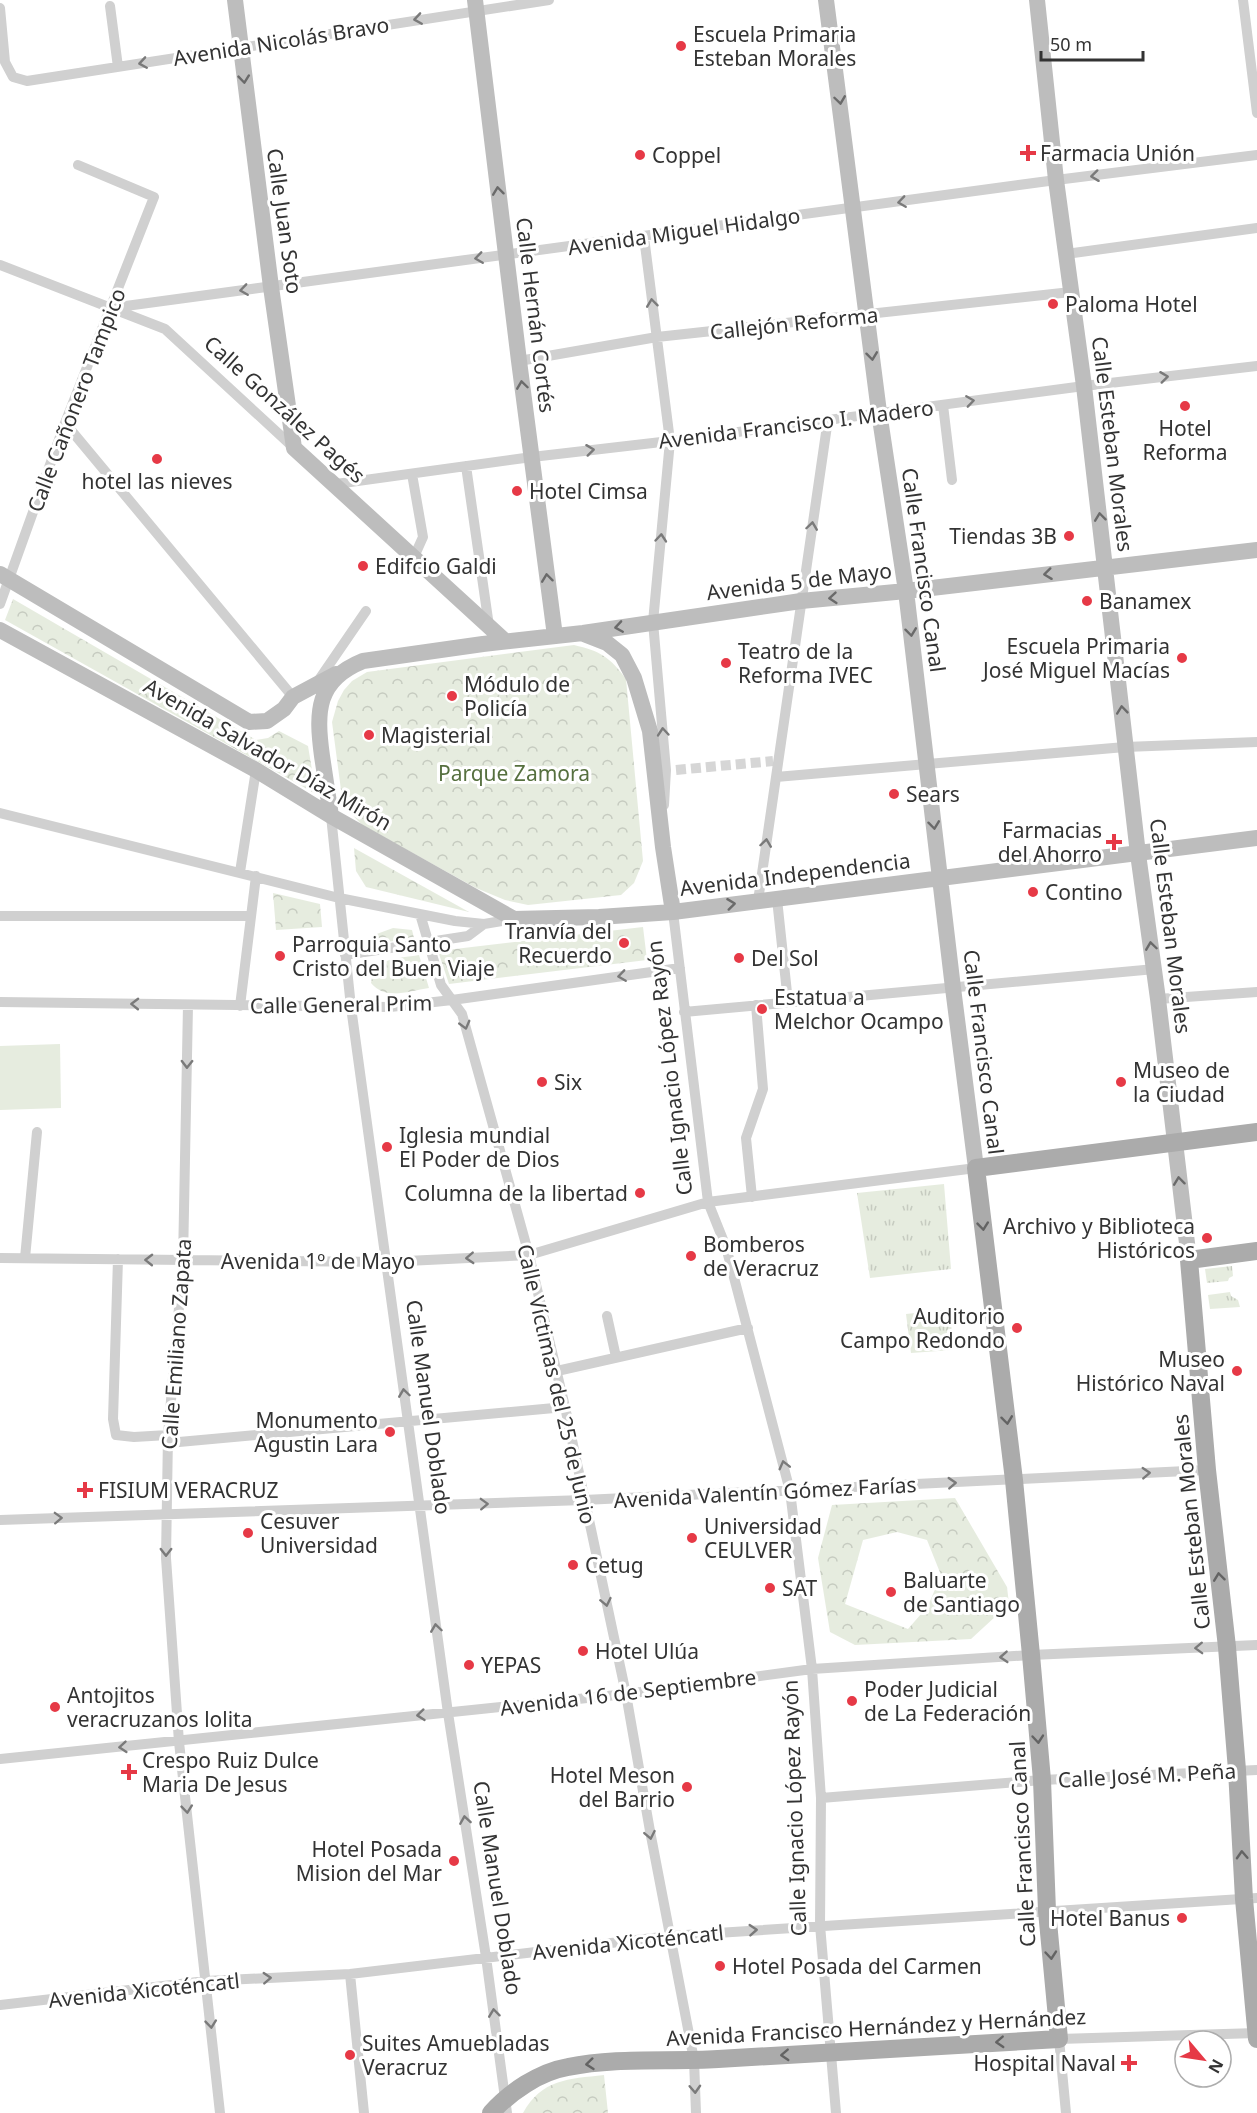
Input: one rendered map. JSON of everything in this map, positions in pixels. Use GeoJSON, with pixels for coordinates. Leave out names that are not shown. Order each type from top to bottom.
{"type":"FeatureCollection","features":[{"type":"Feature","properties":{"kind":"main road","name":"Calle Juan Soto"},"geometry":{"type":"LineString","coordinates":[[235,0],[294,448]]}},
{"type":"Feature","properties":{"kind":"main road","name":"Calle Francisco Canal"},"geometry":{"type":"LineString","coordinates":[[826,0],[879,412],[906,591],[1014,1480],[1042,1780],[1047,1911],[1059,2039]]}},
{"type":"Feature","properties":{"kind":"main road","name":"Calle Esteban Morales"},"geometry":{"type":"LineString","coordinates":[[1037,0],[1056,180],[1084,386],[1125,747],[1155,969],[1189,1260],[1207,1470],[1227,1647],[1250,1898],[1257,2039]]}},
{"type":"Feature","properties":{"kind":"main road","name":"Calle Hernán Cortés"},"geometry":{"type":"LineString","coordinates":[[475,5],[555,636]]}},
{"type":"Feature","properties":{"kind":"main road","name":"Calle González Pagés"},"geometry":{"type":"LineString","coordinates":[[294,448],[505,641]]}},
{"type":"Feature","properties":{"kind":"main road","name":"Avenida 5 de Mayo"},"geometry":{"type":"LineString","coordinates":[[323,685],[347,668],[363,661],[505,641],[583,633],[801,601],[1257,550]]}},
{"type":"Feature","properties":{"kind":"main road","name":"Avenida Salvador Díaz Mirón"},"geometry":{"type":"LineString","coordinates":[[5,577],[249,722],[267,721],[284,709],[293,697],[323,685]]}},
{"type":"Feature","properties":{"kind":"main road","name":"Avenida Salvador Díaz Mirón"},"geometry":{"type":"LineString","coordinates":[[0,630],[256,771],[514,919]]}},
{"type":"Feature","properties":{"kind":"main road","name":"Calle Ignacio López Rayón"},"geometry":{"type":"LineString","coordinates":[[583,633],[607,643],[622,655],[634,678],[650,731],[673,912]]}},
{"type":"Feature","properties":{"kind":"main road","name":"Calle Manuel Doblado"},"geometry":{"type":"LineString","coordinates":[[323,685],[319,729],[331,816]]}},
{"type":"Feature","properties":{"kind":"main road","name":"Avenida Independencia"},"geometry":{"type":"LineString","coordinates":[[514,919],[673,912],[1257,838]]}},
{"type":"Feature","properties":{"kind":"main road"},"geometry":{"type":"LineString","coordinates":[[976,1168],[1257,1132]]}},
{"type":"Feature","properties":{"kind":"main road"},"geometry":{"type":"LineString","coordinates":[[1189,1260],[1257,1251]]}},
{"type":"Feature","properties":{"kind":"main road","name":"Avenida Francisco Hernández y Hernández"},"geometry":{"type":"LineString","coordinates":[[491,2113],[506,2106],[531,2082],[566,2067],[610,2062],[694,2060],[1059,2039]]}},
{"type":"Feature","properties":{"kind":"street","name":"Avenida Nicolás Bravo"},"geometry":{"type":"LineString","coordinates":[[0,8],[5,62],[13,77],[27,81],[240,48],[475,5],[549,0]]}},
{"type":"Feature","properties":{"kind":"street"},"geometry":{"type":"LineString","coordinates":[[1243,0],[1252,22],[1257,113]]}},
{"type":"Feature","properties":{"kind":"street"},"geometry":{"type":"LineString","coordinates":[[110,6],[118,67]]}},
{"type":"Feature","properties":{"kind":"street","name":"Avenida Miguel Hidalgo"},"geometry":{"type":"LineString","coordinates":[[111,308],[1056,180],[1257,155]]}},
{"type":"Feature","properties":{"kind":"street","name":"Calle Cañonero Tampico"},"geometry":{"type":"LineString","coordinates":[[0,604],[5,577],[154,197],[78,165]]}},
{"type":"Feature","properties":{"kind":"street"},"geometry":{"type":"LineString","coordinates":[[1066,254],[1257,228]]}},
{"type":"Feature","properties":{"kind":"street","name":"Calle Ignacio López Rayón"},"geometry":{"type":"LineString","coordinates":[[644,237],[670,441],[653,622],[671,770],[662,832]]}},
{"type":"Feature","properties":{"kind":"street","name":"Calle González Pagés"},"geometry":{"type":"LineString","coordinates":[[0,265],[165,329],[294,448]]}},
{"type":"Feature","properties":{"kind":"street","name":"Callejón Reforma"},"geometry":{"type":"LineString","coordinates":[[519,361],[657,338],[1071,292]]}},
{"type":"Feature","properties":{"kind":"street","name":"Avenida Francisco I. Madero"},"geometry":{"type":"LineString","coordinates":[[336,484],[879,412],[1257,366]]}},
{"type":"Feature","properties":{"kind":"street"},"geometry":{"type":"LineString","coordinates":[[943,405],[952,480]]}},
{"type":"Feature","properties":{"kind":"street"},"geometry":{"type":"LineString","coordinates":[[758,901],[776,777],[776,761],[828,419]]}},
{"type":"Feature","properties":{"kind":"street"},"geometry":{"type":"LineString","coordinates":[[65,423],[293,697]]}},
{"type":"Feature","properties":{"kind":"street"},"geometry":{"type":"LineString","coordinates":[[466,466],[489,627]]}},
{"type":"Feature","properties":{"kind":"street"},"geometry":{"type":"LineString","coordinates":[[412,474],[423,537],[414,557]]}},
{"type":"Feature","properties":{"kind":"street"},"geometry":{"type":"LineString","coordinates":[[323,685],[366,611]]}},
{"type":"Feature","properties":{"kind":"street"},"geometry":{"type":"LineString","coordinates":[[776,777],[1125,747],[1257,742]]}},
{"type":"Feature","properties":{"kind":"street"},"geometry":{"type":"LineString","coordinates":[[240,872],[256,771]]}},
{"type":"Feature","properties":{"kind":"street","name":"Avenida Independencia"},"geometry":{"type":"LineString","coordinates":[[0,813],[339,898],[484,924],[514,919]]}},
{"type":"Feature","properties":{"kind":"street","name":"Calle Manuel Doblado"},"geometry":{"type":"LineString","coordinates":[[331,816],[351,1007],[448,1713],[486,1957],[506,2106]]}},
{"type":"Feature","properties":{"kind":"street"},"geometry":{"type":"LineString","coordinates":[[240,1006],[256,876]]}},
{"type":"Feature","properties":{"kind":"street"},"geometry":{"type":"LineString","coordinates":[[777,899],[788,1002]]}},
{"type":"Feature","properties":{"kind":"street","name":"Calle Ignacio López Rayón"},"geometry":{"type":"LineString","coordinates":[[673,912],[708,1202],[726,1247],[790,1491],[812,1669],[821,1798],[820,1925],[829,2052],[836,2113]]}},
{"type":"Feature","properties":{"kind":"street","name":"Calle Víctimas del 25 de Junio"},"geometry":{"type":"LineString","coordinates":[[420,914],[441,984],[462,1014],[557,1371],[626,1694],[694,2060],[696,2113]]}},
{"type":"Feature","properties":{"kind":"street"},"geometry":{"type":"LineString","coordinates":[[0,916],[251,916]]}},
{"type":"Feature","properties":{"kind":"street"},"geometry":{"type":"LineString","coordinates":[[345,955],[468,936],[484,924]]}},
{"type":"Feature","properties":{"kind":"street","name":"Calle General Prim"},"geometry":{"type":"LineString","coordinates":[[0,1002],[390,1007],[680,968]]}},
{"type":"Feature","properties":{"kind":"street"},"geometry":{"type":"LineString","coordinates":[[684,1012],[1155,969]]}},
{"type":"Feature","properties":{"kind":"street"},"geometry":{"type":"LineString","coordinates":[[1158,999],[1257,992]]}},
{"type":"Feature","properties":{"kind":"street","name":"Calle Emiliano Zapata"},"geometry":{"type":"LineString","coordinates":[[188,1005],[183,1261],[168,1439],[166,1558],[179,1742],[220,2113]]}},
{"type":"Feature","properties":{"kind":"street"},"geometry":{"type":"LineString","coordinates":[[752,1197],[746,1138],[763,1089],[756,1005]]}},
{"type":"Feature","properties":{"kind":"street"},"geometry":{"type":"LineString","coordinates":[[25,1258],[38,1132]]}},
{"type":"Feature","properties":{"kind":"street","name":"Avenida 1º de Mayo"},"geometry":{"type":"LineString","coordinates":[[0,1258],[386,1262],[528,1256],[708,1202],[976,1168]]}},
{"type":"Feature","properties":{"kind":"street"},"geometry":{"type":"LineString","coordinates":[[118,1259],[113,1419],[116,1435],[168,1439],[565,1407]]}},
{"type":"Feature","properties":{"kind":"street"},"geometry":{"type":"LineString","coordinates":[[607,1316],[616,1357]]}},
{"type":"Feature","properties":{"kind":"street"},"geometry":{"type":"LineString","coordinates":[[557,1371],[748,1328]]}},
{"type":"Feature","properties":{"kind":"street","name":"Avenida Valentín Gómez Farías"},"geometry":{"type":"LineString","coordinates":[[0,1521],[584,1500],[1207,1470]]}},
{"type":"Feature","properties":{"kind":"street","name":"Avenida 16 de Septiembre"},"geometry":{"type":"LineString","coordinates":[[0,1759],[626,1694],[812,1669],[1031,1655],[1257,1645]]}},
{"type":"Feature","properties":{"kind":"street","name":"Calle José M. Peña"},"geometry":{"type":"LineString","coordinates":[[821,1798],[1042,1780],[1257,1770]]}},
{"type":"Feature","properties":{"kind":"street","name":"Avenida Xicoténcatl"},"geometry":{"type":"LineString","coordinates":[[0,2005],[206,1981],[350,1974],[670,1936],[1250,1898]]}},
{"type":"Feature","properties":{"kind":"street"},"geometry":{"type":"LineString","coordinates":[[350,1974],[364,2113]]}},
{"type":"Feature","properties":{"kind":"street","name":"Avenida Francisco Hernández y Hernández"},"geometry":{"type":"LineString","coordinates":[[1059,2039],[1257,2033]]}},
{"type":"Feature","properties":{"kind":"street","name":"Calle Francisco Canal"},"geometry":{"type":"LineString","coordinates":[[1059,2039],[1066,2113]]}},
{"type":"Feature","properties":{"kind":"green space"},"geometry":{"type":"Polygon","coordinates":[[[13,599],[256,740],[268,738],[279,731],[308,746],[316,794],[5,620],[13,599]]]}},
{"type":"Feature","properties":{"kind":"green space","name":"Parque Zamora"},"geometry":{"type":"Polygon","coordinates":[[[574,645],[604,656],[626,679],[643,861],[634,883],[621,895],[528,905],[505,900],[476,888],[362,825],[343,805],[332,722],[338,701],[352,681],[367,672],[574,645]]]}},
{"type":"Feature","properties":{"kind":"green space"},"geometry":{"type":"Polygon","coordinates":[[[354,848],[469,912],[366,887],[356,871],[354,848]]]}},
{"type":"Feature","properties":{"kind":"green space"},"geometry":{"type":"Polygon","coordinates":[[[273,893],[320,904],[322,927],[276,930],[273,893]]]}},
{"type":"Feature","properties":{"kind":"green space"},"geometry":{"type":"Polygon","coordinates":[[[643,927],[647,960],[449,984],[438,951],[643,927]]]}},
{"type":"Feature","properties":{"kind":"green space"},"geometry":{"type":"Polygon","coordinates":[[[393,928],[412,930],[414,938],[374,944],[374,935],[393,928]]]}},
{"type":"Feature","properties":{"kind":"green space"},"geometry":{"type":"Polygon","coordinates":[[[419,955],[429,988],[390,993],[377,989],[371,983],[373,974],[382,963],[395,958],[419,955]]]}},
{"type":"Feature","properties":{"kind":"green space"},"geometry":{"type":"Polygon","coordinates":[[[60,1044],[61,1108],[0,1110],[0,1046],[60,1044]]]}},
{"type":"Feature","properties":{"kind":"green space"},"geometry":{"type":"Polygon","coordinates":[[[944,1184],[951,1269],[870,1278],[857,1193],[944,1184]]]}},
{"type":"Feature","properties":{"kind":"green space"},"geometry":{"type":"Polygon","coordinates":[[[1232,1266],[1233,1276],[1228,1281],[1207,1283],[1205,1269],[1232,1266]]]}},
{"type":"Feature","properties":{"kind":"green space"},"geometry":{"type":"Polygon","coordinates":[[[1230,1292],[1231,1296],[1238,1300],[1240,1307],[1210,1309],[1208,1295],[1230,1292]]]}},
{"type":"Feature","properties":{"kind":"green space"},"geometry":{"type":"Polygon","coordinates":[[[951,1309],[952,1350],[911,1353],[906,1314],[951,1309]]]}},
{"type":"Feature","properties":{"kind":"green space"},"geometry":{"type":"Polygon","coordinates":[[[955,1498],[1007,1587],[1009,1604],[971,1639],[855,1645],[830,1632],[818,1558],[832,1505],[955,1498]],[[897,1532],[863,1540],[845,1604],[908,1629],[928,1606],[941,1575],[927,1540],[897,1532]]]}},
{"type":"Feature","properties":{"kind":"green space"},"geometry":{"type":"Polygon","coordinates":[[[604,2075],[608,2113],[523,2113],[530,2102],[547,2087],[568,2080],[604,2075]]]}},
{"type":"Feature","properties":{"kind":"tunnel"},"geometry":{"type":"LineString","coordinates":[[676,770],[773,761]]}},
{"type":"Feature","properties":{"kind":"place","name":"Escuela Primaria Esteban Morales"},"geometry":{"type":"Point","coordinates":[681,46]}},
{"type":"Feature","properties":{"kind":"place","name":"Farmacia Unión"},"geometry":{"type":"Point","coordinates":[1028,153]}},
{"type":"Feature","properties":{"kind":"place","name":"Coppel"},"geometry":{"type":"Point","coordinates":[640,155]}},
{"type":"Feature","properties":{"kind":"place","name":"Paloma Hotel"},"geometry":{"type":"Point","coordinates":[1053,304]}},
{"type":"Feature","properties":{"kind":"place","name":"Hotel Reforma"},"geometry":{"type":"Point","coordinates":[1185,406]}},
{"type":"Feature","properties":{"kind":"place","name":"hotel las nieves"},"geometry":{"type":"Point","coordinates":[157,459]}},
{"type":"Feature","properties":{"kind":"place","name":"Hotel Cimsa"},"geometry":{"type":"Point","coordinates":[517,491]}},
{"type":"Feature","properties":{"kind":"place","name":"Tiendas 3B"},"geometry":{"type":"Point","coordinates":[1069,536]}},
{"type":"Feature","properties":{"kind":"place","name":"Edifcio Galdi"},"geometry":{"type":"Point","coordinates":[363,566]}},
{"type":"Feature","properties":{"kind":"place","name":"Banamex"},"geometry":{"type":"Point","coordinates":[1087,601]}},
{"type":"Feature","properties":{"kind":"place","name":"Escuela Primaria José Miguel Macías"},"geometry":{"type":"Point","coordinates":[1182,658]}},
{"type":"Feature","properties":{"kind":"place","name":"Teatro de la Reforma IVEC"},"geometry":{"type":"Point","coordinates":[726,663]}},
{"type":"Feature","properties":{"kind":"place","name":"Módulo de Policía"},"geometry":{"type":"Point","coordinates":[452,696]}},
{"type":"Feature","properties":{"kind":"place","name":"Magisterial"},"geometry":{"type":"Point","coordinates":[369,735]}},
{"type":"Feature","properties":{"kind":"place","name":"Sears"},"geometry":{"type":"Point","coordinates":[894,794]}},
{"type":"Feature","properties":{"kind":"place","name":"Farmacias del Ahorro"},"geometry":{"type":"Point","coordinates":[1114,842]}},
{"type":"Feature","properties":{"kind":"place","name":"Contino"},"geometry":{"type":"Point","coordinates":[1033,892]}},
{"type":"Feature","properties":{"kind":"place","name":"Tranvía del Recuerdo"},"geometry":{"type":"Point","coordinates":[624,943]}},
{"type":"Feature","properties":{"kind":"place","name":"Parroquia Santo Cristo del Buen Viaje"},"geometry":{"type":"Point","coordinates":[280,956]}},
{"type":"Feature","properties":{"kind":"place","name":"Del Sol"},"geometry":{"type":"Point","coordinates":[739,958]}},
{"type":"Feature","properties":{"kind":"place","name":"Estatua a Melchor Ocampo"},"geometry":{"type":"Point","coordinates":[762,1009]}},
{"type":"Feature","properties":{"kind":"place","name":"Six"},"geometry":{"type":"Point","coordinates":[542,1082]}},
{"type":"Feature","properties":{"kind":"place","name":"Museo de la Ciudad"},"geometry":{"type":"Point","coordinates":[1121,1082]}},
{"type":"Feature","properties":{"kind":"place","name":"Iglesia mundial El Poder de Dios"},"geometry":{"type":"Point","coordinates":[387,1147]}},
{"type":"Feature","properties":{"kind":"place","name":"Columna de la libertad"},"geometry":{"type":"Point","coordinates":[640,1193]}},
{"type":"Feature","properties":{"kind":"place","name":"Archivo y Biblioteca Históricos"},"geometry":{"type":"Point","coordinates":[1207,1238]}},
{"type":"Feature","properties":{"kind":"place","name":"Bomberos de Veracruz"},"geometry":{"type":"Point","coordinates":[691,1256]}},
{"type":"Feature","properties":{"kind":"place","name":"Auditorio Campo Redondo"},"geometry":{"type":"Point","coordinates":[1017,1328]}},
{"type":"Feature","properties":{"kind":"place","name":"Museo Histórico Naval"},"geometry":{"type":"Point","coordinates":[1237,1371]}},
{"type":"Feature","properties":{"kind":"place","name":"Monumento Agustin Lara"},"geometry":{"type":"Point","coordinates":[390,1432]}},
{"type":"Feature","properties":{"kind":"place","name":"FISIUM VERACRUZ"},"geometry":{"type":"Point","coordinates":[85,1490]}},
{"type":"Feature","properties":{"kind":"place","name":"Cesuver Universidad"},"geometry":{"type":"Point","coordinates":[248,1533]}},
{"type":"Feature","properties":{"kind":"place","name":"Universidad CEULVER"},"geometry":{"type":"Point","coordinates":[692,1538]}},
{"type":"Feature","properties":{"kind":"place","name":"Cetug"},"geometry":{"type":"Point","coordinates":[573,1565]}},
{"type":"Feature","properties":{"kind":"place","name":"SAT"},"geometry":{"type":"Point","coordinates":[770,1588]}},
{"type":"Feature","properties":{"kind":"place","name":"Baluarte de Santiago"},"geometry":{"type":"Point","coordinates":[891,1592]}},
{"type":"Feature","properties":{"kind":"place","name":"Hotel Ulúa"},"geometry":{"type":"Point","coordinates":[583,1651]}},
{"type":"Feature","properties":{"kind":"place","name":"YEPAS"},"geometry":{"type":"Point","coordinates":[469,1665]}},
{"type":"Feature","properties":{"kind":"place","name":"Poder Judicial de La Federación"},"geometry":{"type":"Point","coordinates":[852,1701]}},
{"type":"Feature","properties":{"kind":"place","name":"Antojitos veracruzanos lolita"},"geometry":{"type":"Point","coordinates":[55,1707]}},
{"type":"Feature","properties":{"kind":"place","name":"Crespo Ruiz Dulce Maria De Jesus"},"geometry":{"type":"Point","coordinates":[129,1772]}},
{"type":"Feature","properties":{"kind":"place","name":"Hotel Meson del Barrio"},"geometry":{"type":"Point","coordinates":[687,1787]}},
{"type":"Feature","properties":{"kind":"place","name":"Hotel Posada Mision del Mar"},"geometry":{"type":"Point","coordinates":[454,1861]}},
{"type":"Feature","properties":{"kind":"place","name":"Hotel Banus"},"geometry":{"type":"Point","coordinates":[1182,1918]}},
{"type":"Feature","properties":{"kind":"place","name":"Hotel Posada del Carmen"},"geometry":{"type":"Point","coordinates":[720,1966]}},
{"type":"Feature","properties":{"kind":"place","name":"Suites Amuebladas Veracruz"},"geometry":{"type":"Point","coordinates":[350,2055]}},
{"type":"Feature","properties":{"kind":"place","name":"Hospital Naval"},"geometry":{"type":"Point","coordinates":[1129,2063]}}]}
